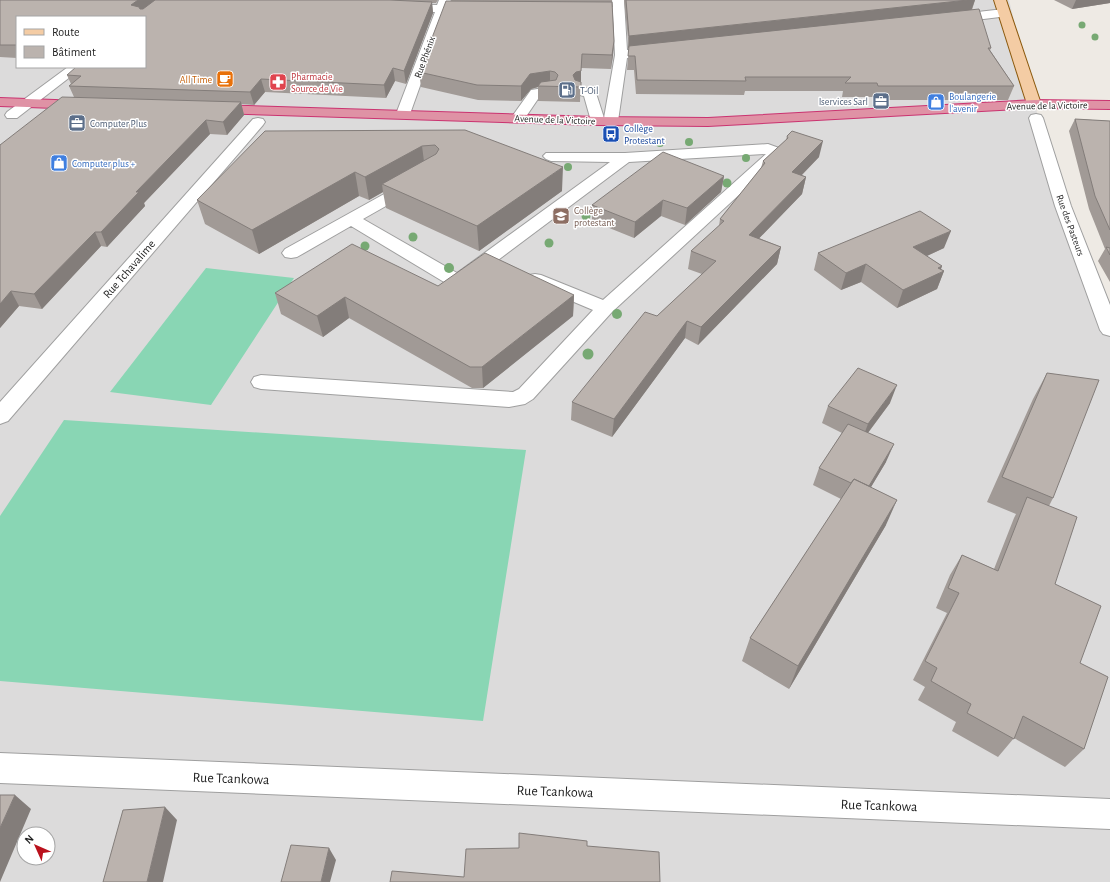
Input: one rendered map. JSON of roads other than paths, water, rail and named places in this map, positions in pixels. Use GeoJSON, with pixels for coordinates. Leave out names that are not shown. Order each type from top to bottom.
{"type":"FeatureCollection","features":[{"type":"Feature","properties":{"kind":"highway"},"geometry":{"type":"LineString","coordinates":[[0,102],[63,104],[91,111],[48,116],[6,114]]}},
{"type":"Feature","properties":{"kind":"highway","name":"Avenue de la Victoire"},"geometry":{"type":"LineString","coordinates":[[1030,114],[1110,105]]}},
{"type":"Feature","properties":{"kind":"highway","name":"Avenue de la Victoire"},"geometry":{"type":"LineString","coordinates":[[989,120],[728,134],[258,122],[200,114],[403,114],[604,121],[708,122],[1030,114],[1110,118]]}},
{"type":"Feature","properties":{"kind":"main road"},"geometry":{"type":"LineString","coordinates":[[1000,0],[1030,114]]}},
{"type":"Feature","properties":{"kind":"street"},"geometry":{"type":"LineString","coordinates":[[394,8],[443,5],[487,10]]}},
{"type":"Feature","properties":{"kind":"street","name":"Rue Phénix"},"geometry":{"type":"LineString","coordinates":[[403,114],[443,5]]}},
{"type":"Feature","properties":{"kind":"street"},"geometry":{"type":"LineString","coordinates":[[572,11],[618,6],[621,55],[604,121]]}},
{"type":"Feature","properties":{"kind":"street"},"geometry":{"type":"LineString","coordinates":[[941,20],[1004,13]]}},
{"type":"Feature","properties":{"kind":"street"},"geometry":{"type":"LineString","coordinates":[[621,55],[668,50]]}},
{"type":"Feature","properties":{"kind":"street"},"geometry":{"type":"LineString","coordinates":[[6,114],[28,103],[75,68]]}},
{"type":"Feature","properties":{"kind":"street"},"geometry":{"type":"LineString","coordinates":[[518,118],[536,93],[550,91]]}},
{"type":"Feature","properties":{"kind":"street"},"geometry":{"type":"LineString","coordinates":[[581,91],[590,93],[604,121]]}},
{"type":"Feature","properties":{"kind":"street"},"geometry":{"type":"LineString","coordinates":[[48,116],[63,104]]}},
{"type":"Feature","properties":{"kind":"street","name":"Rue des Pasteurs"},"geometry":{"type":"LineString","coordinates":[[1030,114],[1110,330]]}},
{"type":"Feature","properties":{"kind":"street","name":"Rue Tchavalime"},"geometry":{"type":"LineString","coordinates":[[0,416],[258,122]]}},
{"type":"Feature","properties":{"kind":"street"},"geometry":{"type":"LineString","coordinates":[[728,134],[729,152]]}},
{"type":"Feature","properties":{"kind":"street"},"geometry":{"type":"LineString","coordinates":[[261,382],[509,400],[518,399],[526,394],[605,308],[776,154],[774,151],[768,149],[625,158],[551,156]]}},
{"type":"Feature","properties":{"kind":"street"},"geometry":{"type":"LineString","coordinates":[[351,219],[450,278],[458,279],[464,277],[489,260],[625,158]]}},
{"type":"Feature","properties":{"kind":"street"},"geometry":{"type":"LineString","coordinates":[[291,253],[425,177]]}},
{"type":"Feature","properties":{"kind":"street"},"geometry":{"type":"LineString","coordinates":[[489,260],[605,308]]}},
{"type":"Feature","properties":{"kind":"street","name":"Rue Tcankowa"},"geometry":{"type":"LineString","coordinates":[[0,768],[1110,814]]}},
{"type":"Feature","properties":{"kind":"place","name":"All Time"},"geometry":{"type":"Point","coordinates":[225,79]}},
{"type":"Feature","properties":{"kind":"place","name":"Pharmacie Source de Vie"},"geometry":{"type":"Point","coordinates":[278,82]}},
{"type":"Feature","properties":{"kind":"place","name":"T-Oil"},"geometry":{"type":"Point","coordinates":[567,90]}},
{"type":"Feature","properties":{"kind":"place","name":"Iservices Sarl"},"geometry":{"type":"Point","coordinates":[881,101]}},
{"type":"Feature","properties":{"kind":"place","name":"Boulangerie l'avenir"},"geometry":{"type":"Point","coordinates":[936,102]}},
{"type":"Feature","properties":{"kind":"place","name":"Computer Plus"},"geometry":{"type":"Point","coordinates":[77,123]}},
{"type":"Feature","properties":{"kind":"place","name":"Collège Protestant"},"geometry":{"type":"Point","coordinates":[611,134]}},
{"type":"Feature","properties":{"kind":"place","name":"Computer plus +"},"geometry":{"type":"Point","coordinates":[59,163]}},
{"type":"Feature","properties":{"kind":"place","name":"Collège protestant"},"geometry":{"type":"Point","coordinates":[561,216]}}]}
